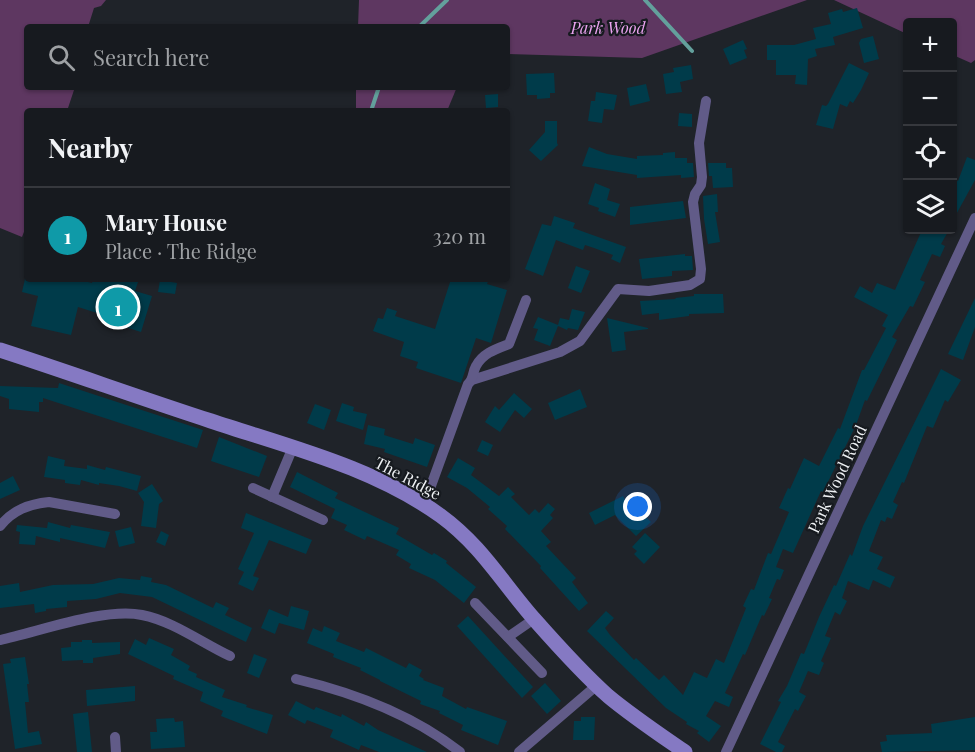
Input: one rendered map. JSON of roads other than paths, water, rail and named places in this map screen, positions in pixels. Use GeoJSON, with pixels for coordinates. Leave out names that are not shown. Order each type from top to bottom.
{"type":"FeatureCollection","features":[{"type":"Feature","properties":{"kind":"main road","name":"The Ridge"},"geometry":{"type":"LineString","coordinates":[[0,350],[211,422],[293,447],[385,482],[442,517],[464,536],[487,560],[534,619],[597,686],[610,698],[685,752]]}},
{"type":"Feature","properties":{"kind":"street"},"geometry":{"type":"LineString","coordinates":[[424,505],[468,384],[472,380],[560,352],[580,341],[618,289],[649,291],[690,285],[700,279],[701,269],[693,202],[694,194],[701,185],[699,143],[706,101]]}},
{"type":"Feature","properties":{"kind":"street","name":"Park Wood Road"},"geometry":{"type":"LineString","coordinates":[[726,752],[975,218]]}},
{"type":"Feature","properties":{"kind":"street"},"geometry":{"type":"LineString","coordinates":[[472,380],[476,364],[490,351],[509,344],[526,300]]}},
{"type":"Feature","properties":{"kind":"street"},"geometry":{"type":"LineString","coordinates":[[272,497],[293,447]]}},
{"type":"Feature","properties":{"kind":"street"},"geometry":{"type":"LineString","coordinates":[[253,488],[322,520]]}},
{"type":"Feature","properties":{"kind":"street"},"geometry":{"type":"LineString","coordinates":[[0,526],[15,511],[38,503],[61,503],[115,514]]}},
{"type":"Feature","properties":{"kind":"street"},"geometry":{"type":"LineString","coordinates":[[475,603],[542,673]]}},
{"type":"Feature","properties":{"kind":"street"},"geometry":{"type":"LineString","coordinates":[[0,640],[99,616],[121,613],[141,615],[159,621],[230,656]]}},
{"type":"Feature","properties":{"kind":"street"},"geometry":{"type":"LineString","coordinates":[[508,637],[534,619]]}},
{"type":"Feature","properties":{"kind":"street"},"geometry":{"type":"LineString","coordinates":[[296,680],[316,684],[392,710],[419,723],[460,752]]}},
{"type":"Feature","properties":{"kind":"street"},"geometry":{"type":"LineString","coordinates":[[519,752],[597,686]]}},
{"type":"Feature","properties":{"kind":"street"},"geometry":{"type":"LineString","coordinates":[[115,737],[117,752]]}},
{"type":"Feature","properties":{"kind":"waterway"},"geometry":{"type":"LineString","coordinates":[[422,24],[447,0]]}},
{"type":"Feature","properties":{"kind":"waterway"},"geometry":{"type":"LineString","coordinates":[[645,0],[692,51]]}},
{"type":"Feature","properties":{"kind":"waterway"},"geometry":{"type":"LineString","coordinates":[[372,108],[378,90]]}},
{"type":"Feature","properties":{"kind":"place","name":"Mary House"},"geometry":{"type":"Point","coordinates":[118,307]}},
{"type":"Feature","properties":{"kind":"park label","name":"Park Wood"},"geometry":{"type":"Point","coordinates":[608,28]}}]}
